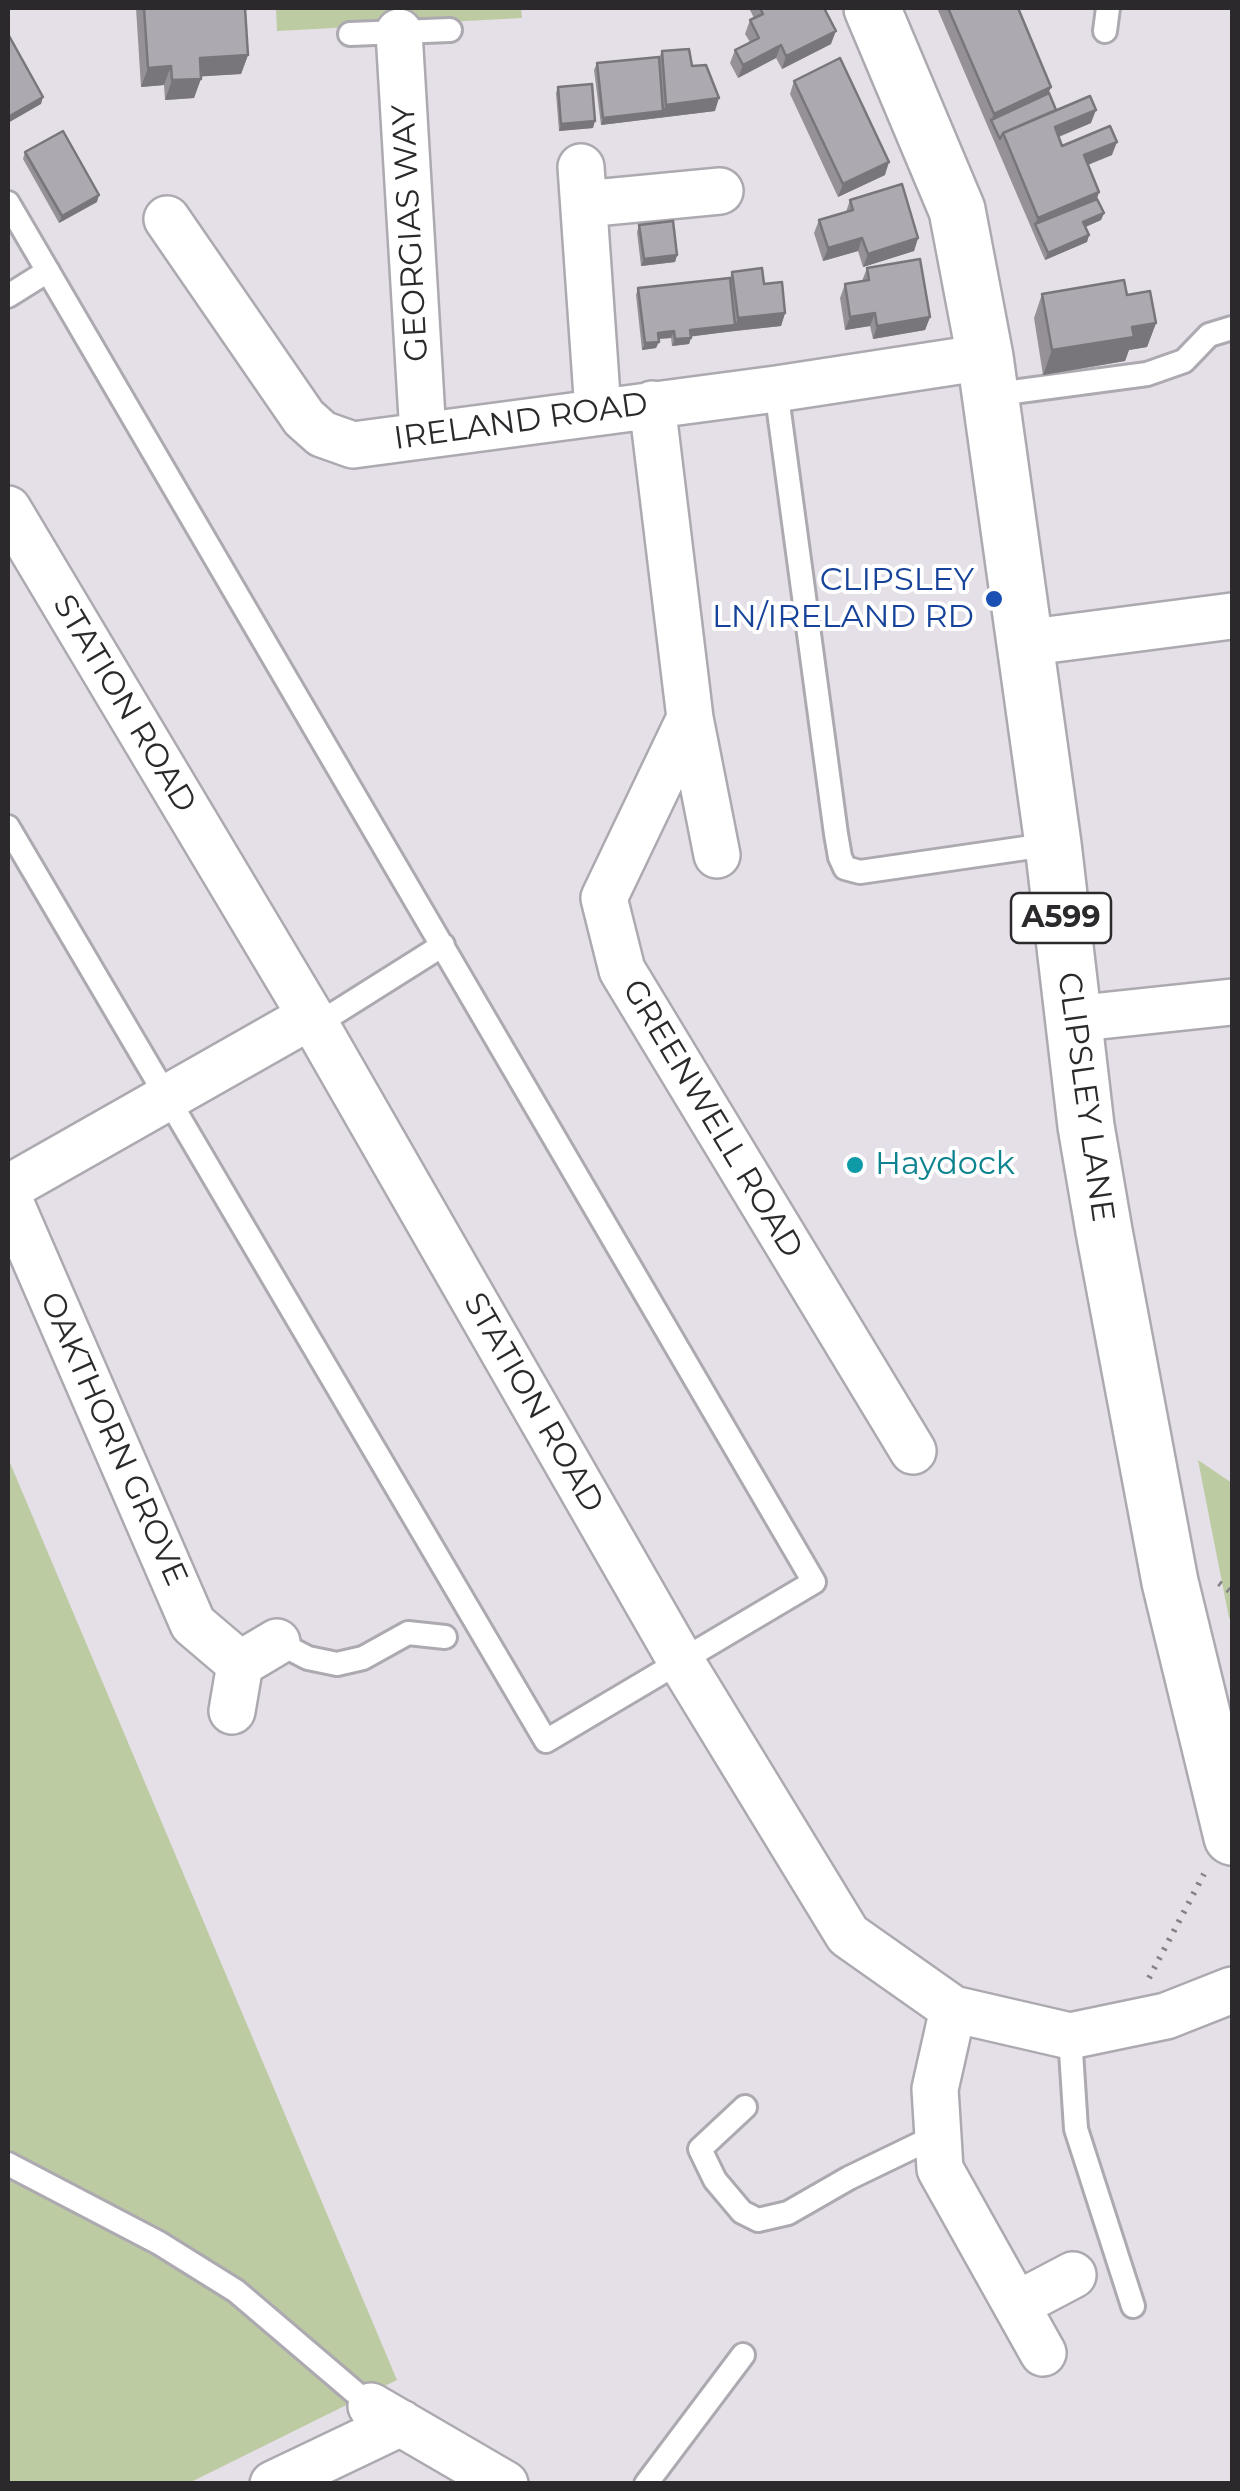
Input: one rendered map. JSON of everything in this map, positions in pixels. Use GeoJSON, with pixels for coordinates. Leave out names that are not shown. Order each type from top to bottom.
{"type":"FeatureCollection","features":[{"type":"Feature","properties":{"kind":"main road","name":"CLIPSLEY LANE"},"geometry":{"type":"LineString","coordinates":[[872,8],[957,210],[988,376],[1053,844],[1072,1019],[1104,1231],[1170,1582],[1232,1834]]}},
{"type":"Feature","properties":{"kind":"street","name":"GEORGIAS WAY"},"geometry":{"type":"LineString","coordinates":[[399,32],[423,435]]}},
{"type":"Feature","properties":{"kind":"street"},"geometry":{"type":"LineString","coordinates":[[598,411],[582,186],[720,192]]}},
{"type":"Feature","properties":{"kind":"street","name":"IRELAND ROAD"},"geometry":{"type":"LineString","coordinates":[[167,219],[304,418],[322,434],[353,445],[776,389],[988,376]]}},
{"type":"Feature","properties":{"kind":"street"},"geometry":{"type":"LineString","coordinates":[[652,404],[690,718],[717,855]]}},
{"type":"Feature","properties":{"kind":"street","name":"STATION ROAD"},"geometry":{"type":"LineString","coordinates":[[8,509],[313,1021],[682,1663],[848,1935],[953,2009],[1070,2036],[1153,2019],[1232,1990]]}},
{"type":"Feature","properties":{"kind":"street"},"geometry":{"type":"LineString","coordinates":[[1024,643],[1232,616]]}},
{"type":"Feature","properties":{"kind":"street","name":"GREENWELL ROAD"},"geometry":{"type":"LineString","coordinates":[[690,718],[604,898],[622,970],[912,1450]]}},
{"type":"Feature","properties":{"kind":"street"},"geometry":{"type":"LineString","coordinates":[[1072,1019],[1232,1002]]}},
{"type":"Feature","properties":{"kind":"street"},"geometry":{"type":"LineString","coordinates":[[8,1188],[313,1021]]}},
{"type":"Feature","properties":{"kind":"street","name":"OAKTHORN GROVE"},"geometry":{"type":"LineString","coordinates":[[8,1198],[194,1624],[259,1653]]}},
{"type":"Feature","properties":{"kind":"street"},"geometry":{"type":"LineString","coordinates":[[232,1711],[259,1653]]}},
{"type":"Feature","properties":{"kind":"street"},"geometry":{"type":"LineString","coordinates":[[953,2009],[935,2090],[940,2169],[1043,2353]]}},
{"type":"Feature","properties":{"kind":"street"},"geometry":{"type":"LineString","coordinates":[[1016,2305],[1073,2275]]}},
{"type":"Feature","properties":{"kind":"street"},"geometry":{"type":"LineString","coordinates":[[272,2484],[386,2415],[505,2484]]}},
{"type":"Feature","properties":{"kind":"lane"},"geometry":{"type":"LineString","coordinates":[[1105,32],[1108,8]]}},
{"type":"Feature","properties":{"kind":"lane"},"geometry":{"type":"LineString","coordinates":[[350,34],[450,30]]}},
{"type":"Feature","properties":{"kind":"lane"},"geometry":{"type":"LineString","coordinates":[[8,203],[814,1582],[546,1741],[8,827]]}},
{"type":"Feature","properties":{"kind":"lane"},"geometry":{"type":"LineString","coordinates":[[8,296],[48,271]]}},
{"type":"Feature","properties":{"kind":"lane"},"geometry":{"type":"LineString","coordinates":[[988,376],[1146,374],[1184,360],[1209,334],[1232,328]]}},
{"type":"Feature","properties":{"kind":"lane"},"geometry":{"type":"LineString","coordinates":[[776,389],[831,796],[840,857],[846,868],[860,872],[1053,844]]}},
{"type":"Feature","properties":{"kind":"lane"},"geometry":{"type":"LineString","coordinates":[[313,1021],[443,945]]}},
{"type":"Feature","properties":{"kind":"lane"},"geometry":{"type":"LineString","coordinates":[[259,1653],[337,1664],[362,1658],[408,1633],[445,1636]]}},
{"type":"Feature","properties":{"kind":"lane"},"geometry":{"type":"LineString","coordinates":[[1070,2036],[1076,2128],[1133,2306]]}},
{"type":"Feature","properties":{"kind":"lane"},"geometry":{"type":"LineString","coordinates":[[744,2108],[700,2149],[715,2180],[742,2212],[758,2220],[788,2214],[849,2178],[938,2134]]}},
{"type":"Feature","properties":{"kind":"lane"},"geometry":{"type":"LineString","coordinates":[[8,2164],[160,2243],[236,2291],[386,2415]]}},
{"type":"Feature","properties":{"kind":"lane"},"geometry":{"type":"LineString","coordinates":[[646,2484],[742,2355]]}},
{"type":"Feature","properties":{"kind":"path"},"geometry":{"type":"LineString","coordinates":[[1153,2019],[1146,1985],[1214,1856],[1232,1834]]}},
{"type":"Feature","properties":{"kind":"green space"},"geometry":{"type":"Polygon","coordinates":[[[276,8],[521,8],[522,18],[277,31],[276,8]]]}},
{"type":"Feature","properties":{"kind":"green space"},"geometry":{"type":"Polygon","coordinates":[[[8,1458],[397,2380],[189,2483],[8,2483],[8,1458]]]}},
{"type":"Feature","properties":{"kind":"green space"},"geometry":{"type":"Polygon","coordinates":[[[1198,1460],[1232,1483],[1232,1621],[1229,1618],[1198,1460]]]}},
{"type":"Feature","properties":{"kind":"building"},"geometry":{"type":"Polygon","coordinates":[[[144,8],[245,8],[248,55],[200,58],[201,79],[172,80],[171,66],[148,68],[144,8]]]}},
{"type":"Feature","properties":{"kind":"building"},"geometry":{"type":"Polygon","coordinates":[[[760,8],[824,8],[836,31],[786,56],[781,45],[743,65],[735,50],[759,38],[750,20],[763,14],[760,8]]]}},
{"type":"Feature","properties":{"kind":"building"},"geometry":{"type":"Polygon","coordinates":[[[948,8],[1018,8],[1051,87],[994,114],[948,8]]]}},
{"type":"Feature","properties":{"kind":"building"},"geometry":{"type":"Polygon","coordinates":[[[8,34],[43,97],[8,117],[8,34]]]}},
{"type":"Feature","properties":{"kind":"building"},"geometry":{"type":"Polygon","coordinates":[[[689,49],[692,66],[706,65],[719,98],[666,105],[662,51],[689,49]]]}},
{"type":"Feature","properties":{"kind":"building"},"geometry":{"type":"Polygon","coordinates":[[[659,57],[663,111],[603,118],[597,63],[659,57]]]}},
{"type":"Feature","properties":{"kind":"building"},"geometry":{"type":"Polygon","coordinates":[[[840,58],[889,162],[843,184],[794,81],[840,58]]]}},
{"type":"Feature","properties":{"kind":"building"},"geometry":{"type":"Polygon","coordinates":[[[592,84],[595,121],[561,124],[558,87],[592,84]]]}},
{"type":"Feature","properties":{"kind":"building"},"geometry":{"type":"Polygon","coordinates":[[[1049,93],[1056,110],[1003,133],[1000,139],[991,120],[1049,93]]]}},
{"type":"Feature","properties":{"kind":"building"},"geometry":{"type":"Polygon","coordinates":[[[1090,96],[1096,110],[1055,127],[1062,146],[1110,126],[1117,142],[1084,155],[1099,192],[1038,218],[1003,133],[1090,96]]]}},
{"type":"Feature","properties":{"kind":"building"},"geometry":{"type":"Polygon","coordinates":[[[63,131],[99,195],[62,216],[25,152],[63,131]]]}},
{"type":"Feature","properties":{"kind":"building"},"geometry":{"type":"Polygon","coordinates":[[[902,184],[918,238],[868,254],[862,238],[828,248],[819,220],[853,210],[850,200],[902,184]]]}},
{"type":"Feature","properties":{"kind":"building"},"geometry":{"type":"Polygon","coordinates":[[[1097,199],[1104,213],[1083,222],[1089,235],[1048,253],[1035,224],[1097,199]]]}},
{"type":"Feature","properties":{"kind":"building"},"geometry":{"type":"Polygon","coordinates":[[[673,221],[677,255],[644,259],[639,225],[673,221]]]}},
{"type":"Feature","properties":{"kind":"building"},"geometry":{"type":"Polygon","coordinates":[[[920,259],[930,317],[877,326],[875,313],[850,317],[845,284],[869,280],[867,268],[920,259]]]}},
{"type":"Feature","properties":{"kind":"building"},"geometry":{"type":"Polygon","coordinates":[[[762,268],[764,284],[782,282],[785,313],[738,318],[732,272],[762,268]]]}},
{"type":"Feature","properties":{"kind":"building"},"geometry":{"type":"Polygon","coordinates":[[[730,278],[735,325],[690,330],[691,338],[675,339],[674,331],[658,333],[659,342],[645,343],[638,288],[730,278]]]}},
{"type":"Feature","properties":{"kind":"building"},"geometry":{"type":"Polygon","coordinates":[[[1124,280],[1127,295],[1150,291],[1156,323],[1132,327],[1134,337],[1052,350],[1042,294],[1124,280]]]}},
{"type":"Feature","properties":{"kind":"place","name":"CLIPSLEY LN/IRELAND RD"},"geometry":{"type":"Point","coordinates":[994,599]}},
{"type":"Feature","properties":{"kind":"place","name":"Haydock"},"geometry":{"type":"Point","coordinates":[855,1165]}}]}
